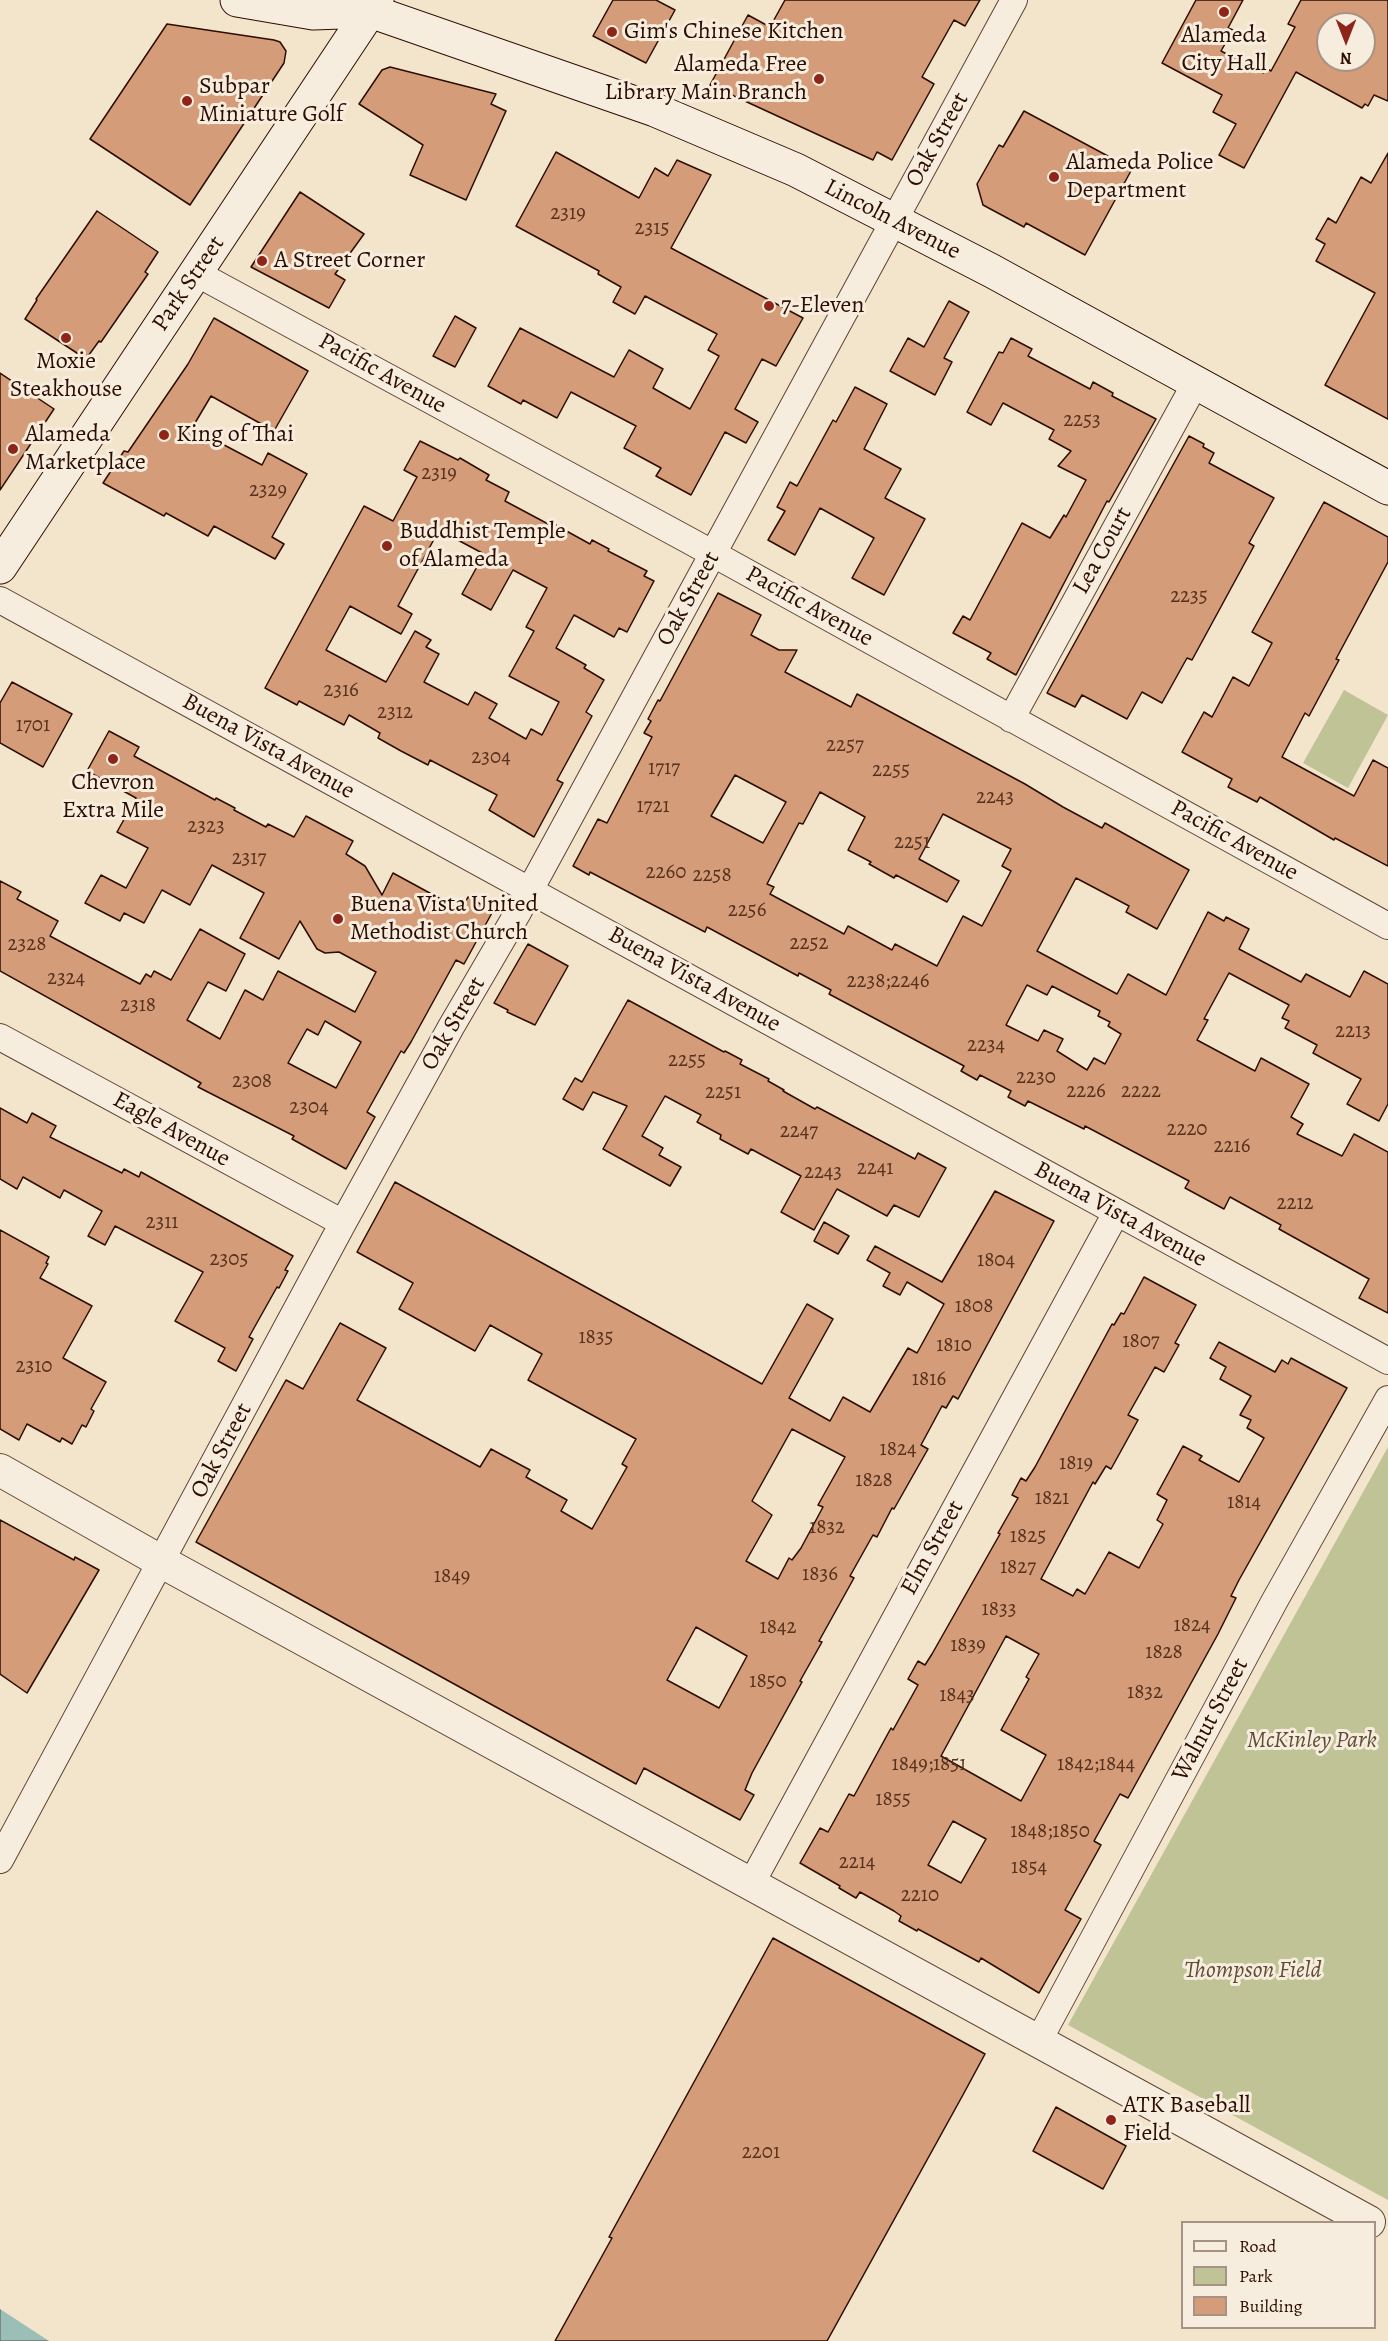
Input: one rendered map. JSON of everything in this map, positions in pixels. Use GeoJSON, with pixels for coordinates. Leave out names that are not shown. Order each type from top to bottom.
{"type":"FeatureCollection","features":[{"type":"Feature","properties":{"kind":"main road"},"geometry":{"type":"LineString","coordinates":[[237,0],[313,13],[367,4]]}},
{"type":"Feature","properties":{"kind":"main road","name":"Lincoln Avenue"},"geometry":{"type":"LineString","coordinates":[[367,4],[655,110],[796,170],[1196,382],[1388,488]]}},
{"type":"Feature","properties":{"kind":"main road","name":"Park Street"},"geometry":{"type":"LineString","coordinates":[[0,567],[196,273],[367,4]]}},
{"type":"Feature","properties":{"kind":"street","name":"Oak Street"},"geometry":{"type":"LineString","coordinates":[[0,1860],[343,1223],[451,1027],[530,890],[1014,0]]}},
{"type":"Feature","properties":{"kind":"street","name":"Pacific Avenue"},"geometry":{"type":"LineString","coordinates":[[196,273],[714,554],[1388,926]]}},
{"type":"Feature","properties":{"kind":"street","name":"Lea Court"},"geometry":{"type":"LineString","coordinates":[[1011,719],[1196,382]]}},
{"type":"Feature","properties":{"kind":"street","name":"Buena Vista Avenue"},"geometry":{"type":"LineString","coordinates":[[0,600],[1388,1361]]}},
{"type":"Feature","properties":{"kind":"street","name":"Eagle Avenue"},"geometry":{"type":"LineString","coordinates":[[0,1037],[343,1223]]}},
{"type":"Feature","properties":{"kind":"street","name":"Elm Street"},"geometry":{"type":"LineString","coordinates":[[751,1884],[1116,1213]]}},
{"type":"Feature","properties":{"kind":"street","name":"Walnut Street"},"geometry":{"type":"LineString","coordinates":[[1038,2042],[1274,1602],[1388,1399]]}},
{"type":"Feature","properties":{"kind":"street"},"geometry":{"type":"LineString","coordinates":[[0,1470],[162,1562],[1365,2221]]}},
{"type":"Feature","properties":{"kind":"green space"},"geometry":{"type":"Polygon","coordinates":[[[1344,690],[1388,715],[1348,788],[1303,763],[1344,690]]]}},
{"type":"Feature","properties":{"kind":"green space","name":"Thompson Field"},"geometry":{"type":"Polygon","coordinates":[[[1388,1447],[1388,2200],[1068,2025],[1388,1447]]]}},
{"type":"Feature","properties":{"kind":"water"},"geometry":{"type":"Polygon","coordinates":[[[0,2271],[127,2341],[0,2341],[0,2271]]]}},
{"type":"Feature","properties":{"kind":"pier"},"geometry":{"type":"Polygon","coordinates":[[[0,2268],[129,2339],[138,2323],[142,2322],[160,2333],[151,2341],[49,2341],[0,2309],[0,2268]]]}},
{"type":"Feature","properties":{"kind":"building"},"geometry":{"type":"Polygon","coordinates":[[[613,0],[656,0],[675,10],[646,63],[593,36],[613,0]]]}},
{"type":"Feature","properties":{"kind":"building","name":"Alameda Free Library Main Branch"},"geometry":{"type":"Polygon","coordinates":[[[785,0],[980,0],[965,26],[954,20],[922,77],[934,84],[892,160],[877,152],[873,160],[710,85],[748,15],[770,27],[785,0]]]}},
{"type":"Feature","properties":{"kind":"building"},"geometry":{"type":"Polygon","coordinates":[[[1196,0],[1243,0],[1228,28],[1233,30],[1221,51],[1263,73],[1266,68],[1271,71],[1295,27],[1288,24],[1301,0],[1388,0],[1388,101],[1374,95],[1368,106],[1365,104],[1362,108],[1296,72],[1244,168],[1219,155],[1236,124],[1213,112],[1222,95],[1162,63],[1196,0]]]}},
{"type":"Feature","properties":{"kind":"building","name":"Subpar Miniature Golf"},"geometry":{"type":"Polygon","coordinates":[[[167,24],[274,40],[280,42],[286,51],[284,63],[190,205],[90,139],[167,24]]]}},
{"type":"Feature","properties":{"kind":"building"},"geometry":{"type":"Polygon","coordinates":[[[390,67],[496,94],[491,104],[506,111],[466,200],[410,175],[423,145],[359,104],[382,70],[390,67]]]}},
{"type":"Feature","properties":{"kind":"building","name":"Alameda Police Department"},"geometry":{"type":"Polygon","coordinates":[[[1024,111],[1132,169],[1085,255],[1026,223],[1024,227],[983,205],[977,184],[999,145],[1003,147],[1024,111]]]}},
{"type":"Feature","properties":{"kind":"building"},"geometry":{"type":"Polygon","coordinates":[[[556,152],[639,198],[655,168],[668,176],[677,160],[711,175],[671,248],[803,318],[776,366],[762,359],[735,409],[758,422],[746,443],[725,432],[691,495],[656,476],[661,468],[624,448],[636,426],[571,392],[557,418],[523,400],[521,404],[488,386],[520,328],[614,377],[629,350],[663,369],[653,388],[690,409],[719,356],[708,350],[717,334],[645,296],[635,314],[613,302],[621,287],[598,274],[599,271],[516,226],[556,152]]]}},
{"type":"Feature","properties":{"kind":"building"},"geometry":{"type":"Polygon","coordinates":[[[1388,153],[1388,419],[1325,385],[1375,293],[1316,261],[1325,244],[1316,239],[1328,218],[1336,223],[1361,177],[1371,183],[1388,153]]]}},
{"type":"Feature","properties":{"kind":"building"},"geometry":{"type":"Polygon","coordinates":[[[300,192],[364,234],[335,274],[345,280],[329,308],[251,267],[300,192]]]}},
{"type":"Feature","properties":{"kind":"building"},"geometry":{"type":"Polygon","coordinates":[[[97,211],[158,252],[145,272],[148,274],[101,342],[99,341],[86,359],[25,319],[36,299],[97,211]]]}},
{"type":"Feature","properties":{"kind":"building"},"geometry":{"type":"Polygon","coordinates":[[[949,301],[969,312],[944,358],[952,362],[935,395],[890,371],[908,338],[924,347],[949,301]]]}},
{"type":"Feature","properties":{"kind":"building"},"geometry":{"type":"Polygon","coordinates":[[[455,316],[476,328],[455,367],[433,356],[455,316]]]}},
{"type":"Feature","properties":{"kind":"building"},"geometry":{"type":"Polygon","coordinates":[[[214,318],[308,371],[274,431],[211,396],[192,428],[262,465],[268,453],[307,474],[272,537],[284,544],[275,559],[214,526],[208,536],[166,513],[164,516],[103,483],[124,451],[128,452],[188,364],[214,318]]]}},
{"type":"Feature","properties":{"kind":"building"},"geometry":{"type":"Polygon","coordinates":[[[1011,338],[1032,349],[1028,356],[1090,389],[1093,382],[1113,393],[1112,396],[1156,419],[1109,502],[1107,501],[1016,675],[987,659],[991,653],[953,633],[963,616],[970,620],[1022,523],[1050,538],[1064,515],[1066,517],[1086,480],[1058,466],[1071,451],[1049,439],[1054,430],[1003,403],[991,425],[967,412],[999,352],[1003,353],[1011,338]]]}},
{"type":"Feature","properties":{"kind":"building","name":"Alameda Marketplace"},"geometry":{"type":"Polygon","coordinates":[[[0,373],[54,409],[0,490],[0,373]]]}},
{"type":"Feature","properties":{"kind":"building"},"geometry":{"type":"Polygon","coordinates":[[[855,387],[887,404],[864,449],[901,469],[885,498],[925,519],[884,595],[852,578],[874,538],[820,508],[795,555],[768,540],[785,511],[777,507],[790,482],[797,486],[833,420],[836,422],[855,387]]]}},
{"type":"Feature","properties":{"kind":"building"},"geometry":{"type":"Polygon","coordinates":[[[1189,436],[1204,444],[1203,447],[1214,453],[1209,463],[1274,498],[1249,543],[1254,546],[1192,660],[1187,658],[1162,703],[1142,692],[1127,719],[1082,695],[1075,707],[1047,693],[1189,436]]]}},
{"type":"Feature","properties":{"kind":"building"},"geometry":{"type":"Polygon","coordinates":[[[420,441],[458,460],[460,458],[489,475],[486,480],[509,492],[505,501],[590,544],[592,540],[609,549],[608,551],[647,571],[644,576],[654,581],[627,632],[619,628],[614,637],[574,615],[556,648],[586,665],[584,668],[604,680],[586,712],[592,716],[557,780],[563,783],[534,837],[489,810],[497,795],[430,760],[428,765],[401,751],[378,738],[380,733],[349,715],[344,725],[299,701],[297,705],[265,688],[364,506],[393,521],[417,477],[404,470],[420,441]],[[439,530],[398,606],[412,614],[401,634],[350,606],[326,650],[386,682],[415,631],[431,640],[426,647],[439,654],[424,682],[468,705],[475,692],[497,704],[489,718],[526,739],[531,729],[542,735],[559,702],[509,676],[534,631],[526,627],[547,588],[513,570],[491,610],[462,594],[484,554],[439,530]]]}},
{"type":"Feature","properties":{"kind":"building"},"geometry":{"type":"Polygon","coordinates":[[[1324,502],[1388,537],[1388,562],[1336,659],[1339,660],[1309,716],[1305,713],[1282,757],[1354,796],[1373,760],[1388,768],[1388,866],[1335,838],[1334,840],[1260,797],[1257,802],[1228,787],[1232,779],[1182,752],[1204,712],[1212,717],[1233,677],[1249,686],[1272,643],[1252,632],[1324,502]]]}},
{"type":"Feature","properties":{"kind":"building"},"geometry":{"type":"Polygon","coordinates":[[[718,593],[761,615],[751,635],[779,650],[797,650],[785,672],[851,707],[857,694],[1102,828],[1105,823],[1189,870],[1157,929],[1126,912],[1129,906],[1076,878],[1037,951],[1117,994],[1128,974],[1166,995],[1208,912],[1224,921],[1226,917],[1249,929],[1239,949],[1301,982],[1306,974],[1350,997],[1364,971],[1388,984],[1388,1104],[1379,1121],[1347,1104],[1361,1079],[1313,1053],[1317,1045],[1285,1028],[1289,1021],[1282,1018],[1289,1005],[1229,973],[1204,1019],[1208,1020],[1197,1040],[1255,1071],[1261,1058],[1309,1084],[1291,1117],[1303,1124],[1297,1134],[1342,1156],[1354,1134],[1388,1152],[1388,1313],[1359,1298],[1369,1279],[1279,1229],[1281,1225],[1230,1197],[1224,1209],[1185,1188],[1189,1181],[1085,1126],[1084,1129],[1028,1101],[1025,1106],[1008,1097],[1011,1091],[980,1075],[977,1080],[961,1071],[964,1066],[829,994],[831,990],[799,973],[798,976],[707,927],[705,932],[590,872],[589,875],[573,866],[598,819],[607,823],[652,737],[644,733],[651,721],[648,719],[658,700],[660,701],[718,593]],[[735,775],[711,816],[763,843],[786,802],[735,775]],[[820,792],[803,824],[799,823],[767,884],[774,887],[770,894],[844,934],[848,926],[892,950],[895,944],[937,966],[963,916],[982,926],[1011,871],[1002,866],[1011,849],[943,814],[919,859],[959,881],[947,902],[896,875],[894,878],[848,850],[865,817],[820,792]],[[1027,985],[1006,1025],[1038,1041],[1044,1030],[1063,1039],[1057,1051],[1087,1070],[1094,1058],[1105,1064],[1121,1034],[1108,1026],[1110,1022],[1098,1016],[1100,1011],[1052,986],[1047,995],[1027,985]]]}},
{"type":"Feature","properties":{"kind":"building"},"geometry":{"type":"Polygon","coordinates":[[[12,682],[72,714],[43,767],[0,743],[0,703],[12,682]]]}},
{"type":"Feature","properties":{"kind":"building"},"geometry":{"type":"Polygon","coordinates":[[[109,731],[139,747],[134,756],[215,800],[216,798],[235,808],[234,810],[266,827],[268,824],[294,837],[306,816],[353,841],[346,854],[365,866],[382,895],[393,873],[461,910],[468,897],[493,911],[464,964],[456,960],[411,1042],[404,1053],[401,1051],[367,1112],[375,1117],[346,1169],[292,1139],[294,1136],[198,1087],[201,1083],[0,971],[0,881],[21,892],[17,899],[58,921],[50,936],[140,984],[146,974],[151,977],[154,971],[171,980],[200,929],[245,954],[226,991],[208,982],[187,1020],[220,1039],[245,990],[263,1000],[278,971],[355,1012],[376,972],[339,952],[325,953],[317,949],[300,921],[279,959],[240,938],[264,893],[212,865],[190,905],[162,890],[144,923],[124,913],[120,921],[85,903],[101,875],[126,888],[148,848],[117,832],[136,798],[87,771],[109,731]],[[325,1021],[318,1035],[307,1029],[288,1063],[336,1088],[361,1042],[325,1021]]]}},
{"type":"Feature","properties":{"kind":"building"},"geometry":{"type":"Polygon","coordinates":[[[528,944],[568,966],[535,1025],[494,1003],[528,944]]]}},
{"type":"Feature","properties":{"kind":"building"},"geometry":{"type":"Polygon","coordinates":[[[628,1000],[742,1060],[740,1064],[769,1079],[768,1081],[783,1091],[815,1109],[817,1107],[915,1159],[918,1153],[946,1168],[919,1217],[894,1205],[887,1216],[837,1189],[814,1230],[781,1212],[801,1176],[751,1149],[748,1154],[720,1139],[721,1135],[697,1122],[701,1115],[665,1096],[642,1136],[663,1148],[659,1155],[681,1167],[670,1186],[603,1149],[627,1106],[593,1092],[583,1110],[563,1099],[575,1078],[582,1082],[628,1000]]]}},
{"type":"Feature","properties":{"kind":"building"},"geometry":{"type":"Polygon","coordinates":[[[0,1108],[27,1123],[32,1113],[56,1126],[50,1137],[122,1173],[124,1169],[139,1177],[141,1172],[293,1256],[279,1288],[277,1287],[249,1337],[253,1339],[236,1371],[218,1361],[225,1348],[175,1321],[203,1272],[115,1226],[105,1245],[88,1236],[102,1211],[64,1190],[60,1198],[23,1177],[17,1189],[0,1179],[0,1108]]]}},
{"type":"Feature","properties":{"kind":"building"},"geometry":{"type":"Polygon","coordinates":[[[395,1182],[762,1384],[807,1304],[833,1319],[789,1398],[830,1421],[843,1397],[870,1412],[908,1348],[917,1353],[944,1304],[907,1282],[900,1295],[883,1286],[890,1273],[867,1260],[875,1246],[942,1282],[995,1191],[1054,1221],[958,1399],[953,1396],[946,1408],[942,1406],[921,1445],[928,1449],[877,1537],[873,1535],[850,1576],[854,1578],[819,1641],[822,1642],[800,1681],[802,1682],[752,1773],[745,1790],[754,1795],[740,1820],[644,1768],[636,1784],[196,1542],[286,1380],[303,1389],[340,1323],[386,1348],[357,1400],[480,1467],[491,1449],[530,1470],[526,1477],[567,1500],[561,1511],[592,1529],[627,1467],[622,1464],[636,1439],[528,1380],[542,1354],[490,1325],[475,1351],[399,1309],[413,1283],[357,1252],[395,1182]],[[792,1429],[752,1501],[772,1515],[746,1561],[778,1579],[789,1558],[792,1560],[801,1548],[823,1507],[818,1505],[845,1457],[792,1429]],[[696,1627],[667,1680],[719,1708],[747,1656],[696,1627]]]}},
{"type":"Feature","properties":{"kind":"building"},"geometry":{"type":"Polygon","coordinates":[[[824,1222],[849,1236],[838,1254],[814,1241],[824,1222]]]}},
{"type":"Feature","properties":{"kind":"building"},"geometry":{"type":"Polygon","coordinates":[[[0,1230],[49,1257],[46,1263],[48,1264],[40,1278],[92,1306],[63,1358],[106,1382],[91,1409],[94,1411],[86,1427],[82,1425],[72,1444],[62,1438],[60,1442],[27,1424],[19,1440],[0,1429],[0,1230]]]}},
{"type":"Feature","properties":{"kind":"building"},"geometry":{"type":"Polygon","coordinates":[[[1144,1277],[1196,1305],[1175,1343],[1179,1345],[1164,1372],[1155,1367],[1128,1415],[1138,1420],[1111,1469],[1106,1466],[1095,1484],[1093,1482],[1041,1579],[1073,1596],[1077,1589],[1085,1594],[1109,1552],[1139,1568],[1163,1524],[1157,1520],[1167,1500],[1157,1494],[1183,1446],[1202,1456],[1199,1460],[1239,1482],[1264,1438],[1247,1428],[1251,1420],[1240,1415],[1251,1396],[1220,1379],[1226,1367],[1210,1358],[1219,1342],[1275,1372],[1282,1360],[1288,1364],[1291,1358],[1347,1388],[1239,1580],[1231,1596],[1236,1598],[1218,1634],[1128,1798],[1120,1794],[1094,1841],[1101,1845],[1065,1910],[1081,1919],[1039,1993],[981,1958],[979,1962],[899,1921],[901,1916],[860,1892],[856,1898],[800,1863],[820,1828],[828,1832],[849,1794],[854,1796],[891,1728],[893,1730],[918,1685],[908,1679],[918,1661],[925,1665],[932,1654],[1000,1534],[998,1533],[1018,1498],[1012,1495],[1021,1478],[1026,1481],[1035,1467],[1112,1324],[1114,1325],[1121,1313],[1124,1314],[1144,1277]],[[1006,1636],[941,1756],[1021,1801],[1046,1755],[1001,1730],[1029,1679],[1026,1677],[1039,1654],[1006,1636]],[[953,1821],[928,1865],[961,1883],[986,1839],[953,1821]]]}},
{"type":"Feature","properties":{"kind":"building"},"geometry":{"type":"Polygon","coordinates":[[[0,1520],[74,1560],[75,1557],[99,1570],[27,1693],[0,1674],[0,1520]]]}},
{"type":"Feature","properties":{"kind":"building"},"geometry":{"type":"Polygon","coordinates":[[[773,1938],[985,2054],[964,2093],[827,2341],[555,2341],[612,2238],[609,2237],[773,1938]]]}},
{"type":"Feature","properties":{"kind":"building"},"geometry":{"type":"Polygon","coordinates":[[[1056,2107],[1126,2146],[1103,2189],[1033,2151],[1056,2107]]]}},
{"type":"Feature","properties":{"kind":"place","name":"Alameda City Hall"},"geometry":{"type":"Point","coordinates":[1224,12]}},
{"type":"Feature","properties":{"kind":"place","name":"Gim's Chinese Kitchen"},"geometry":{"type":"Point","coordinates":[612,32]}},
{"type":"Feature","properties":{"kind":"place","name":"Alameda Free Library Main Branch"},"geometry":{"type":"Point","coordinates":[819,79]}},
{"type":"Feature","properties":{"kind":"place","name":"Subpar Miniature Golf"},"geometry":{"type":"Point","coordinates":[187,101]}},
{"type":"Feature","properties":{"kind":"place","name":"Alameda Police Department"},"geometry":{"type":"Point","coordinates":[1054,177]}},
{"type":"Feature","properties":{"kind":"place","name":"A Street Corner"},"geometry":{"type":"Point","coordinates":[262,261]}},
{"type":"Feature","properties":{"kind":"place","name":"7-Eleven"},"geometry":{"type":"Point","coordinates":[769,306]}},
{"type":"Feature","properties":{"kind":"place","name":"Moxie Steakhouse"},"geometry":{"type":"Point","coordinates":[66,338]}},
{"type":"Feature","properties":{"kind":"place","name":"King of Thai"},"geometry":{"type":"Point","coordinates":[164,435]}},
{"type":"Feature","properties":{"kind":"place","name":"Alameda Marketplace"},"geometry":{"type":"Point","coordinates":[13,449]}},
{"type":"Feature","properties":{"kind":"place","name":"Buddhist Temple of Alameda"},"geometry":{"type":"Point","coordinates":[387,546]}},
{"type":"Feature","properties":{"kind":"place","name":"Chevron Extra Mile"},"geometry":{"type":"Point","coordinates":[113,759]}},
{"type":"Feature","properties":{"kind":"place","name":"Buena Vista United Methodist Church"},"geometry":{"type":"Point","coordinates":[338,919]}},
{"type":"Feature","properties":{"kind":"place","name":"ATK Baseball Field"},"geometry":{"type":"Point","coordinates":[1111,2120]}},
{"type":"Feature","properties":{"kind":"park label","name":"McKinley Park"},"geometry":{"type":"Point","coordinates":[1312,1741]}}]}
